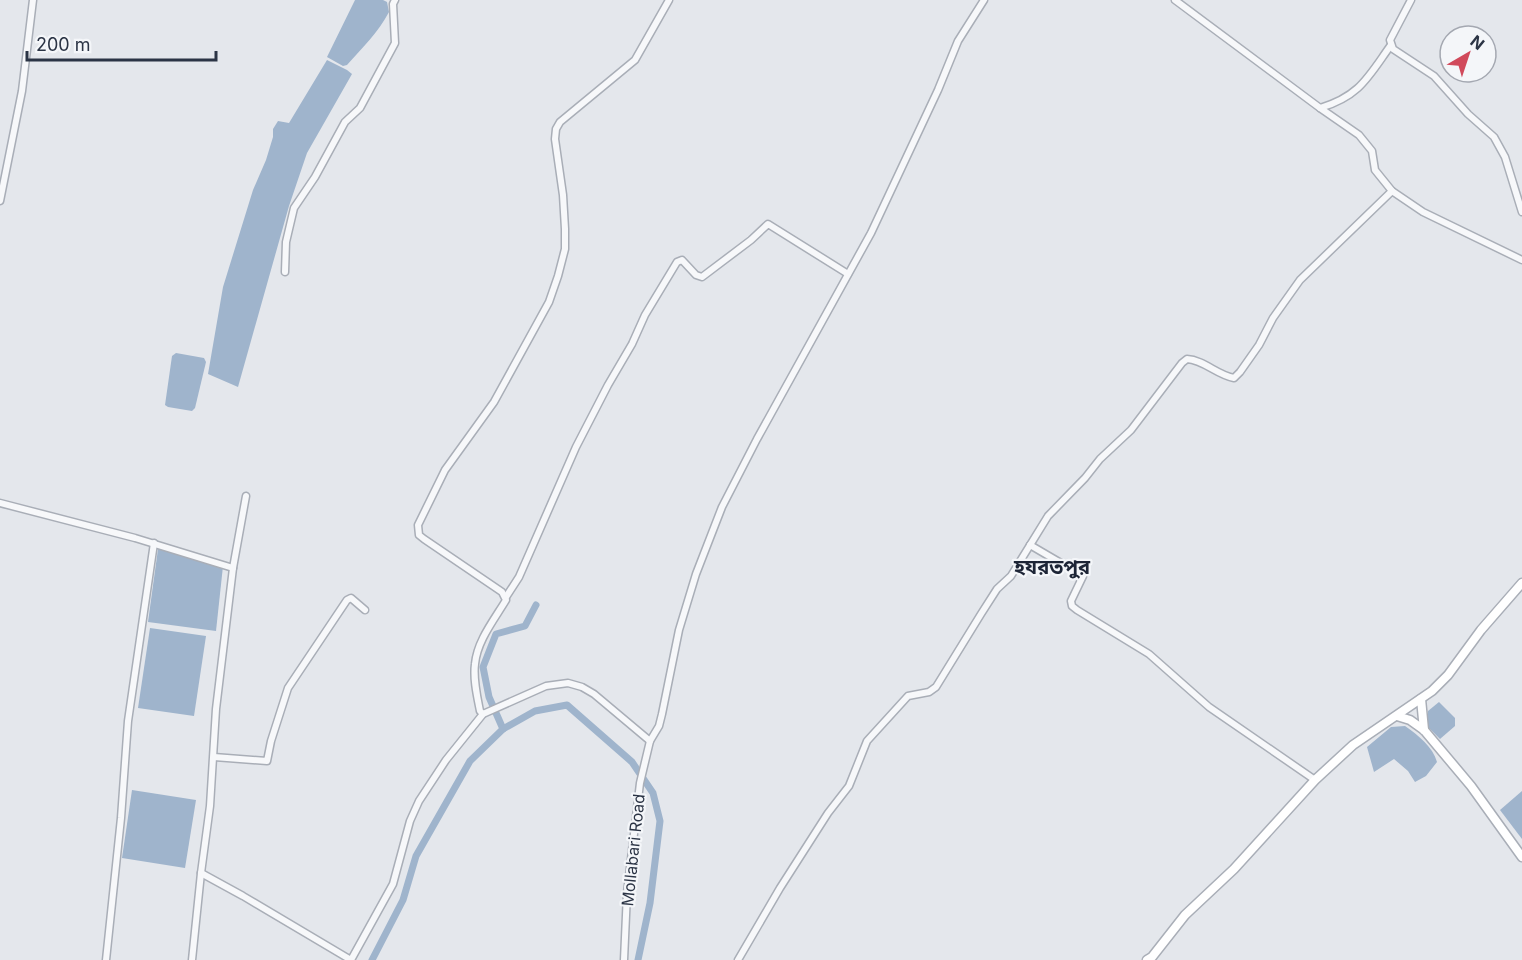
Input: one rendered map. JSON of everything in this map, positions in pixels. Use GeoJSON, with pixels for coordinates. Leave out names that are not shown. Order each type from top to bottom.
{"type":"FeatureCollection","features":[{"type":"Feature","properties":{"kind":"main road"},"geometry":{"type":"LineString","coordinates":[[1147,960],[1152,957],[1185,915],[1234,869],[1315,780],[1353,745],[1421,699],[1448,675],[1481,630],[1522,583]]}},
{"type":"Feature","properties":{"kind":"main road"},"geometry":{"type":"LineString","coordinates":[[1421,699],[1425,730]]}},
{"type":"Feature","properties":{"kind":"main road"},"geometry":{"type":"LineString","coordinates":[[1397,716],[1410,720],[1425,730],[1476,792],[1522,857]]}},
{"type":"Feature","properties":{"kind":"street"},"geometry":{"type":"LineString","coordinates":[[0,201],[22,91],[33,0]]}},
{"type":"Feature","properties":{"kind":"street"},"geometry":{"type":"LineString","coordinates":[[285,272],[286,242],[294,208],[315,177],[345,122],[360,108],[394,43],[393,4],[395,0]]}},
{"type":"Feature","properties":{"kind":"street"},"geometry":{"type":"LineString","coordinates":[[506,597],[419,535],[418,525],[445,470],[494,402],[549,302],[565,249],[563,195],[556,156],[556,129],[560,122],[635,60],[669,0]]}},
{"type":"Feature","properties":{"kind":"street","name":"Mollabari Road"},"geometry":{"type":"LineString","coordinates":[[624,960],[627,893],[645,758],[650,741],[663,714],[674,653],[689,596],[722,507],[880,215],[958,41],[984,0]]}},
{"type":"Feature","properties":{"kind":"street"},"geometry":{"type":"LineString","coordinates":[[1175,0],[1359,135],[1371,151],[1375,170],[1392,191],[1423,212],[1522,260]]}},
{"type":"Feature","properties":{"kind":"street"},"geometry":{"type":"LineString","coordinates":[[1411,0],[1390,40],[1391,45],[1401,56],[1434,76],[1468,114],[1494,137],[1505,157],[1522,212]]}},
{"type":"Feature","properties":{"kind":"street"},"geometry":{"type":"LineString","coordinates":[[1320,108],[1341,102],[1356,91],[1391,45]]}},
{"type":"Feature","properties":{"kind":"street"},"geometry":{"type":"LineString","coordinates":[[738,960],[780,888],[828,813],[849,786],[867,741],[908,696],[929,692],[936,687],[997,589],[1011,576],[1048,516],[1100,459],[1131,430],[1187,359],[1234,378],[1299,280],[1392,191]]}},
{"type":"Feature","properties":{"kind":"street"},"geometry":{"type":"LineString","coordinates":[[484,713],[480,711],[476,687],[475,664],[478,648],[519,577],[576,447],[632,344],[645,315],[677,262],[681,260],[696,275],[702,277],[751,240],[768,224],[848,274]]}},
{"type":"Feature","properties":{"kind":"street"},"geometry":{"type":"LineString","coordinates":[[192,960],[214,757],[216,709],[233,568],[246,496]]}},
{"type":"Feature","properties":{"kind":"street"},"geometry":{"type":"LineString","coordinates":[[0,503],[154,543],[233,568]]}},
{"type":"Feature","properties":{"kind":"street"},"geometry":{"type":"LineString","coordinates":[[106,960],[121,818],[128,721],[154,543]]}},
{"type":"Feature","properties":{"kind":"street"},"geometry":{"type":"LineString","coordinates":[[1030,545],[1083,576],[1071,601],[1072,606],[1149,654],[1209,707],[1315,780]]}},
{"type":"Feature","properties":{"kind":"street"},"geometry":{"type":"LineString","coordinates":[[214,757],[267,761],[288,688],[347,600],[351,598],[365,610]]}},
{"type":"Feature","properties":{"kind":"street"},"geometry":{"type":"LineString","coordinates":[[201,873],[351,960],[393,884],[410,821],[419,801],[446,760],[484,713],[546,686],[568,683],[594,694],[650,741]]}},
{"type":"Feature","properties":{"kind":"water"},"geometry":{"type":"Polygon","coordinates":[[[355,0],[383,0],[387,2],[389,12],[370,40],[347,65],[343,66],[327,57],[355,0]]]}},
{"type":"Feature","properties":{"kind":"water"},"geometry":{"type":"Polygon","coordinates":[[[327,60],[352,74],[307,153],[289,206],[238,387],[208,374],[223,287],[253,190],[266,160],[273,129],[278,121],[289,123],[327,60]]]}},
{"type":"Feature","properties":{"kind":"water"},"geometry":{"type":"Polygon","coordinates":[[[176,353],[204,358],[206,362],[195,408],[192,411],[165,405],[172,356],[176,353]]]}},
{"type":"Feature","properties":{"kind":"water"},"geometry":{"type":"Polygon","coordinates":[[[158,549],[223,566],[216,631],[148,622],[158,549]]]}},
{"type":"Feature","properties":{"kind":"water"},"geometry":{"type":"Polygon","coordinates":[[[150,628],[206,636],[194,716],[138,708],[150,628]]]}},
{"type":"Feature","properties":{"kind":"water"},"geometry":{"type":"Polygon","coordinates":[[[1439,702],[1455,718],[1455,726],[1440,739],[1428,727],[1428,711],[1439,702]]]}},
{"type":"Feature","properties":{"kind":"water"},"geometry":{"type":"Polygon","coordinates":[[[1405,726],[1429,746],[1437,762],[1426,776],[1415,782],[1408,771],[1394,759],[1374,772],[1367,747],[1391,727],[1405,726]]]}},
{"type":"Feature","properties":{"kind":"water"},"geometry":{"type":"Polygon","coordinates":[[[132,790],[196,800],[185,868],[122,858],[132,790]]]}},
{"type":"Feature","properties":{"kind":"water"},"geometry":{"type":"Polygon","coordinates":[[[1522,791],[1522,839],[1500,810],[1522,791]]]}},
{"type":"Feature","properties":{"kind":"waterway"},"geometry":{"type":"LineString","coordinates":[[503,729],[489,697],[483,667],[496,634],[525,626],[536,605]]}},
{"type":"Feature","properties":{"kind":"waterway"},"geometry":{"type":"LineString","coordinates":[[372,960],[403,900],[416,856],[470,761],[503,729],[535,711],[567,705],[632,762],[653,793],[660,821],[650,903],[638,960]]}},
{"type":"Feature","properties":{"kind":"district","name":"হযরতপুর"},"geometry":{"type":"Point","coordinates":[1052,567]}}]}
